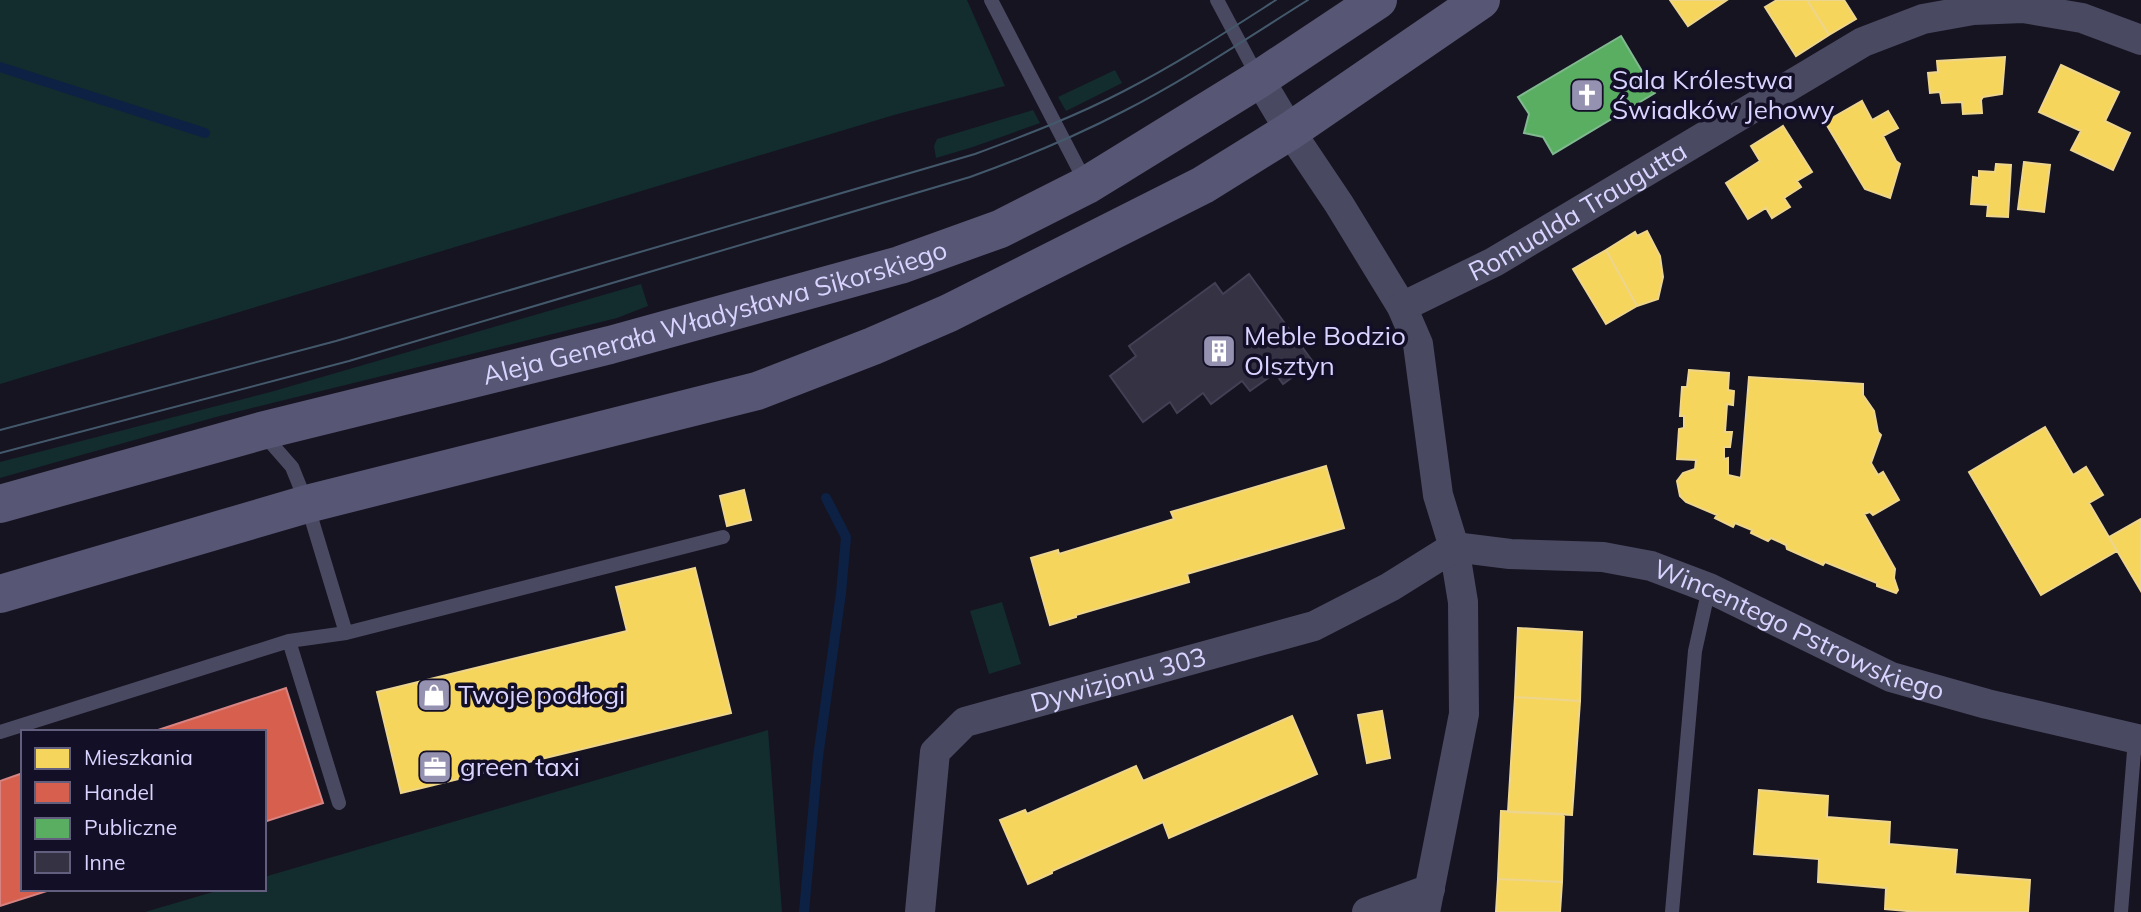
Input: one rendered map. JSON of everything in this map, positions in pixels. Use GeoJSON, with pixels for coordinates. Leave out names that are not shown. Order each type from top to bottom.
{"type":"FeatureCollection","features":[{"type":"Feature","properties":{"kind":"main road","name":"Aleja Generała Władysława Sikorskiego"},"geometry":{"type":"LineString","coordinates":[[0,503],[261,432],[610,345],[900,265],[1000,229],[1087,184],[1259,79],[1378,0]]}},
{"type":"Feature","properties":{"kind":"main road"},"geometry":{"type":"LineString","coordinates":[[0,594],[307,504],[757,391],[873,346],[949,313],[1203,185],[1290,131],[1481,0]]}},
{"type":"Feature","properties":{"kind":"street","name":"Romualda Traugutta"},"geometry":{"type":"LineString","coordinates":[[1402,307],[1494,262],[1863,42],[1923,19],[1973,10],[2023,8],[2082,18],[2141,40]]}},
{"type":"Feature","properties":{"kind":"street"},"geometry":{"type":"LineString","coordinates":[[1259,79],[1402,307],[1418,344],[1438,495],[1454,547],[1463,602],[1464,714],[1428,900],[1367,912]]}},
{"type":"Feature","properties":{"kind":"street","name":"Wincentego Pstrowskiego"},"geometry":{"type":"LineString","coordinates":[[1454,547],[1510,554],[1603,557],[1651,566],[1709,587],[1891,677],[1987,704],[2138,739]]}},
{"type":"Feature","properties":{"kind":"street","name":"Dywizjonu 303"},"geometry":{"type":"LineString","coordinates":[[920,912],[934,752],[965,722],[1314,626],[1390,587],[1454,547]]}},
{"type":"Feature","properties":{"kind":"lane"},"geometry":{"type":"LineString","coordinates":[[991,0],[1087,184]]}},
{"type":"Feature","properties":{"kind":"lane"},"geometry":{"type":"LineString","coordinates":[[1217,0],[1259,79]]}},
{"type":"Feature","properties":{"kind":"lane"},"geometry":{"type":"LineString","coordinates":[[261,432],[292,467],[307,504],[346,633]]}},
{"type":"Feature","properties":{"kind":"lane"},"geometry":{"type":"LineString","coordinates":[[0,732],[289,640],[346,633],[723,537]]}},
{"type":"Feature","properties":{"kind":"lane"},"geometry":{"type":"LineString","coordinates":[[1672,912],[1695,651],[1709,587]]}},
{"type":"Feature","properties":{"kind":"lane"},"geometry":{"type":"LineString","coordinates":[[289,640],[338,803]]}},
{"type":"Feature","properties":{"kind":"lane"},"geometry":{"type":"LineString","coordinates":[[2120,912],[2138,739]]}},
{"type":"Feature","properties":{"kind":"green space"},"geometry":{"type":"Polygon","coordinates":[[[0,0],[967,0],[1005,86],[894,115],[0,384],[0,0]]]}},
{"type":"Feature","properties":{"kind":"green space"},"geometry":{"type":"Polygon","coordinates":[[[1115,70],[1122,83],[1066,111],[1058,97],[1115,70]]]}},
{"type":"Feature","properties":{"kind":"green space"},"geometry":{"type":"Polygon","coordinates":[[[1033,110],[1040,123],[936,158],[934,146],[937,139],[1033,110]]]}},
{"type":"Feature","properties":{"kind":"green space"},"geometry":{"type":"Polygon","coordinates":[[[641,284],[648,306],[617,318],[216,417],[0,478],[0,462],[274,391],[641,284]]]}},
{"type":"Feature","properties":{"kind":"green space"},"geometry":{"type":"Polygon","coordinates":[[[1002,602],[1021,664],[989,674],[970,611],[1002,602]]]}},
{"type":"Feature","properties":{"kind":"green space"},"geometry":{"type":"Polygon","coordinates":[[[768,730],[782,912],[145,912],[216,891],[266,891],[266,876],[768,730]]]}},
{"type":"Feature","properties":{"kind":"building: Mieszkania"},"geometry":{"type":"Polygon","coordinates":[[[1670,0],[1727,0],[1688,26],[1670,0]]]}},
{"type":"Feature","properties":{"kind":"building: Mieszkania"},"geometry":{"type":"Polygon","coordinates":[[[1777,0],[1807,0],[1829,35],[1796,56],[1765,7],[1777,0]]]}},
{"type":"Feature","properties":{"kind":"building: Mieszkania"},"geometry":{"type":"Polygon","coordinates":[[[1807,0],[1844,0],[1856,19],[1829,35],[1807,0]]]}},
{"type":"Feature","properties":{"kind":"building: Mieszkania"},"geometry":{"type":"Polygon","coordinates":[[[2005,57],[2002,94],[1983,97],[1982,113],[1963,114],[1962,102],[1942,103],[1940,92],[1930,93],[1928,73],[1938,72],[1937,61],[2005,57]]]}},
{"type":"Feature","properties":{"kind":"building: Mieszkania"},"geometry":{"type":"Polygon","coordinates":[[[2061,65],[2119,92],[2105,121],[2130,133],[2113,170],[2071,150],[2081,131],[2039,112],[2061,65]]]}},
{"type":"Feature","properties":{"kind":"building: Mieszkania"},"geometry":{"type":"Polygon","coordinates":[[[1862,101],[1872,120],[1888,111],[1898,128],[1883,136],[1900,164],[1890,198],[1865,189],[1825,122],[1862,101]]]}},
{"type":"Feature","properties":{"kind":"building: Mieszkania"},"geometry":{"type":"Polygon","coordinates":[[[1783,126],[1812,172],[1797,181],[1801,187],[1784,198],[1790,207],[1772,218],[1766,208],[1748,219],[1726,183],[1760,161],[1751,146],[1783,126]]]}},
{"type":"Feature","properties":{"kind":"building: Mieszkania"},"geometry":{"type":"Polygon","coordinates":[[[2024,162],[2050,165],[2044,212],[2018,209],[2024,162]]]}},
{"type":"Feature","properties":{"kind":"building: Mieszkania"},"geometry":{"type":"Polygon","coordinates":[[[1996,164],[2011,165],[2008,217],[1987,216],[1988,205],[1971,204],[1973,177],[1979,178],[1979,171],[1995,172],[1996,164]]]}},
{"type":"Feature","properties":{"kind":"building: Mieszkania"},"geometry":{"type":"Polygon","coordinates":[[[1647,231],[1660,256],[1663,277],[1658,299],[1637,306],[1606,250],[1635,232],[1637,236],[1647,231]]]}},
{"type":"Feature","properties":{"kind":"building: Mieszkania"},"geometry":{"type":"Polygon","coordinates":[[[1606,250],[1637,306],[1606,324],[1573,269],[1606,250]]]}},
{"type":"Feature","properties":{"kind":"building: Mieszkania"},"geometry":{"type":"Polygon","coordinates":[[[1689,370],[1729,373],[1728,390],[1734,391],[1733,405],[1727,404],[1725,432],[1732,432],[1730,447],[1724,447],[1724,459],[1728,458],[1728,475],[1741,478],[1749,377],[1863,384],[1863,395],[1874,411],[1881,435],[1871,463],[1878,475],[1883,472],[1899,500],[1873,515],[1870,512],[1864,514],[1895,569],[1894,578],[1898,590],[1896,593],[1825,562],[1823,565],[1787,549],[1786,545],[1771,538],[1768,541],[1751,533],[1752,530],[1735,523],[1733,527],[1715,518],[1717,515],[1686,502],[1680,496],[1677,481],[1683,473],[1695,469],[1696,460],[1677,459],[1679,429],[1684,428],[1684,416],[1680,416],[1682,387],[1687,387],[1689,370]]]}},
{"type":"Feature","properties":{"kind":"building: Mieszkania"},"geometry":{"type":"Polygon","coordinates":[[[2045,427],[2073,475],[2086,467],[2103,495],[2089,503],[2117,551],[2041,595],[1969,472],[2045,427]]]}},
{"type":"Feature","properties":{"kind":"building: Mieszkania"},"geometry":{"type":"Polygon","coordinates":[[[1326,466],[1344,528],[1187,574],[1189,582],[1050,625],[1031,558],[1058,550],[1059,554],[1174,519],[1171,512],[1326,466]]]}},
{"type":"Feature","properties":{"kind":"building: Mieszkania"},"geometry":{"type":"Polygon","coordinates":[[[744,490],[751,520],[727,526],[720,496],[744,490]]]}},
{"type":"Feature","properties":{"kind":"building: Mieszkania"},"geometry":{"type":"Polygon","coordinates":[[[2141,519],[2141,591],[2109,537],[2141,519]]]}},
{"type":"Feature","properties":{"kind":"building: Mieszkania"},"geometry":{"type":"Polygon","coordinates":[[[695,568],[731,713],[401,793],[377,692],[627,631],[616,587],[695,568]]]}},
{"type":"Feature","properties":{"kind":"building: Mieszkania"},"geometry":{"type":"Polygon","coordinates":[[[1518,628],[1582,632],[1580,701],[1515,697],[1518,628]]]}},
{"type":"Feature","properties":{"kind":"building: Mieszkania"},"geometry":{"type":"Polygon","coordinates":[[[1515,697],[1580,701],[1572,815],[1508,812],[1515,697]]]}},
{"type":"Feature","properties":{"kind":"building: Mieszkania"},"geometry":{"type":"Polygon","coordinates":[[[1382,711],[1390,758],[1367,763],[1358,715],[1382,711]]]}},
{"type":"Feature","properties":{"kind":"building: Mieszkania"},"geometry":{"type":"Polygon","coordinates":[[[1292,716],[1317,774],[1169,838],[1163,822],[1028,884],[1000,820],[1025,810],[1027,814],[1136,766],[1143,781],[1292,716]]]}},
{"type":"Feature","properties":{"kind":"building: Mieszkania"},"geometry":{"type":"Polygon","coordinates":[[[1759,790],[1828,796],[1827,817],[1890,822],[1889,844],[1957,850],[1955,874],[2030,880],[2028,912],[1918,912],[1885,909],[1886,888],[1818,882],[1819,859],[1754,854],[1759,790]]]}},
{"type":"Feature","properties":{"kind":"building: Mieszkania"},"geometry":{"type":"Polygon","coordinates":[[[1501,811],[1564,814],[1562,882],[1498,879],[1501,811]]]}},
{"type":"Feature","properties":{"kind":"building: Mieszkania"},"geometry":{"type":"Polygon","coordinates":[[[1498,879],[1562,882],[1560,912],[1496,912],[1498,879]]]}},
{"type":"Feature","properties":{"kind":"building: Handel"},"geometry":{"type":"Polygon","coordinates":[[[286,688],[323,803],[266,821],[266,730],[158,730],[286,688]]]}},
{"type":"Feature","properties":{"kind":"building: Handel"},"geometry":{"type":"Polygon","coordinates":[[[21,774],[21,891],[47,891],[0,906],[0,781],[21,774]]]}},
{"type":"Feature","properties":{"kind":"building: Publiczne","name":"Sala Królestwa Świadków Jehowy"},"geometry":{"type":"Polygon","coordinates":[[[1621,36],[1655,93],[1553,154],[1543,137],[1524,133],[1529,114],[1518,97],[1621,36]]]}},
{"type":"Feature","properties":{"kind":"building: Inne","name":"Meble Bodzio Olsztyn"},"geometry":{"type":"Polygon","coordinates":[[[1249,274],[1313,362],[1283,384],[1275,373],[1250,391],[1242,381],[1211,404],[1203,393],[1177,413],[1170,402],[1143,422],[1110,376],[1136,356],[1129,346],[1215,283],[1223,294],[1249,274]]]}},
{"type":"Feature","properties":{"kind":"waterway"},"geometry":{"type":"LineString","coordinates":[[0,67],[205,133]]}},
{"type":"Feature","properties":{"kind":"waterway"},"geometry":{"type":"LineString","coordinates":[[804,912],[818,757],[841,593],[846,537],[826,498]]}},
{"type":"Feature","properties":{"kind":"tram line"},"geometry":{"type":"LineString","coordinates":[[0,430],[336,341],[975,154],[1069,117],[1124,91],[1182,59],[1276,0]]}},
{"type":"Feature","properties":{"kind":"tram line"},"geometry":{"type":"LineString","coordinates":[[0,453],[349,361],[970,177],[1048,147],[1147,99],[1308,0]]}},
{"type":"Feature","properties":{"kind":"place","name":"Sala Królestwa Świadków Jehowy"},"geometry":{"type":"Point","coordinates":[1587,95]}},
{"type":"Feature","properties":{"kind":"place","name":"Meble Bodzio Olsztyn"},"geometry":{"type":"Point","coordinates":[1219,351]}},
{"type":"Feature","properties":{"kind":"place","name":"Twoje podłogi"},"geometry":{"type":"Point","coordinates":[434,695]}},
{"type":"Feature","properties":{"kind":"place","name":"green taxi"},"geometry":{"type":"Point","coordinates":[435,767]}}]}
